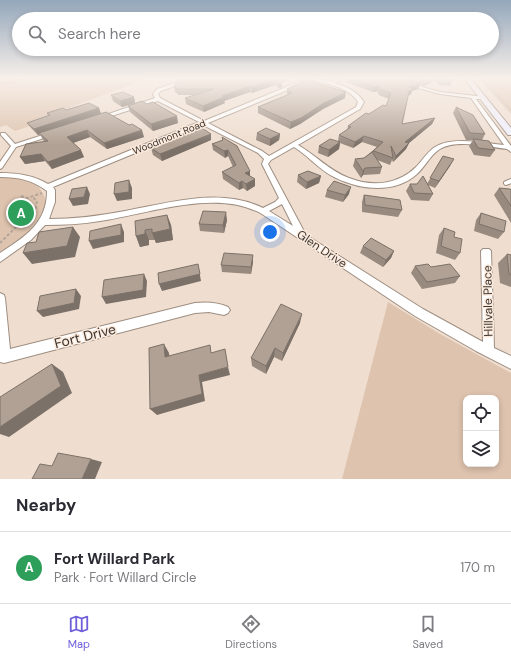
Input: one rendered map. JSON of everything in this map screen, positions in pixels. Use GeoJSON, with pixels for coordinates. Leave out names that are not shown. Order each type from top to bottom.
{"type":"FeatureCollection","features":[{"type":"Feature","properties":{"kind":"main road"},"geometry":{"type":"LineString","coordinates":[[485,100],[511,133]]}},
{"type":"Feature","properties":{"kind":"street"},"geometry":{"type":"LineString","coordinates":[[93,121],[154,100]]}},
{"type":"Feature","properties":{"kind":"street"},"geometry":{"type":"LineString","coordinates":[[161,100],[260,152],[268,159]]}},
{"type":"Feature","properties":{"kind":"street","name":"Woodmont Road"},"geometry":{"type":"LineString","coordinates":[[49,188],[257,100]]}},
{"type":"Feature","properties":{"kind":"street"},"geometry":{"type":"LineString","coordinates":[[303,236],[265,164],[268,159],[355,111],[360,105],[360,100]]}},
{"type":"Feature","properties":{"kind":"street"},"geometry":{"type":"LineString","coordinates":[[475,100],[510,148]]}},
{"type":"Feature","properties":{"kind":"street"},"geometry":{"type":"LineString","coordinates":[[0,167],[14,146],[57,132]]}},
{"type":"Feature","properties":{"kind":"street"},"geometry":{"type":"LineString","coordinates":[[3,134],[14,146]]}},
{"type":"Feature","properties":{"kind":"street"},"geometry":{"type":"LineString","coordinates":[[294,145],[337,177],[356,183],[377,185],[393,183],[406,178],[442,145],[468,143],[510,148]]}},
{"type":"Feature","properties":{"kind":"street"},"geometry":{"type":"LineString","coordinates":[[0,175],[26,176],[38,180],[49,188],[51,207],[44,222],[21,244],[0,258]]}},
{"type":"Feature","properties":{"kind":"street"},"geometry":{"type":"LineString","coordinates":[[262,211],[278,204],[283,198]]}},
{"type":"Feature","properties":{"kind":"street","name":"Glen Drive"},"geometry":{"type":"LineString","coordinates":[[44,222],[107,218],[210,200],[235,202],[252,206],[303,236],[399,301],[442,327],[511,363]]}},
{"type":"Feature","properties":{"kind":"street","name":"Hillvale Place"},"geometry":{"type":"LineString","coordinates":[[486,251],[489,336],[488,352]]}},
{"type":"Feature","properties":{"kind":"street","name":"Fort Drive"},"geometry":{"type":"LineString","coordinates":[[0,298],[2,360],[195,308],[209,307],[224,310]]}},
{"type":"Feature","properties":{"kind":"lane"},"geometry":{"type":"LineString","coordinates":[[506,182],[511,181]]}},
{"type":"Feature","properties":{"kind":"path"},"geometry":{"type":"LineString","coordinates":[[502,100],[511,110]]}},
{"type":"Feature","properties":{"kind":"path"},"geometry":{"type":"LineString","coordinates":[[21,196],[31,196],[49,188]]}},
{"type":"Feature","properties":{"kind":"path"},"geometry":{"type":"LineString","coordinates":[[0,243],[21,222],[35,212],[37,208],[37,201],[31,196]]}},
{"type":"Feature","properties":{"kind":"shaded area"},"geometry":{"type":"Polygon","coordinates":[[[0,100],[89,100],[44,117],[48,120],[15,131],[6,125],[0,127],[0,100]]]}},
{"type":"Feature","properties":{"kind":"shaded area"},"geometry":{"type":"Polygon","coordinates":[[[499,100],[511,100],[511,114],[499,100]]]}},
{"type":"Feature","properties":{"kind":"shaded area"},"geometry":{"type":"Polygon","coordinates":[[[0,177],[22,178],[34,183],[43,194],[46,201],[43,210],[29,231],[0,252],[0,177]]]}},
{"type":"Feature","properties":{"kind":"shaded area"},"geometry":{"type":"Polygon","coordinates":[[[388,302],[440,334],[511,373],[511,479],[342,479],[388,302]]]}},
{"type":"Feature","properties":{"kind":"building"},"geometry":{"type":"Polygon","coordinates":[[[190,100],[216,100],[203,106],[190,100]]]}},
{"type":"Feature","properties":{"kind":"building"},"geometry":{"type":"Polygon","coordinates":[[[274,100],[329,100],[301,118],[291,122],[258,107],[274,100]]]}},
{"type":"Feature","properties":{"kind":"building"},"geometry":{"type":"Polygon","coordinates":[[[388,100],[407,100],[402,124],[435,118],[405,142],[409,143],[396,156],[391,146],[393,158],[374,151],[372,152],[383,142],[364,136],[355,142],[339,135],[351,127],[348,126],[366,113],[369,114],[383,105],[386,106],[388,100]]]}},
{"type":"Feature","properties":{"kind":"building"},"geometry":{"type":"Polygon","coordinates":[[[142,101],[147,104],[153,102],[177,116],[151,124],[128,106],[142,101]]]}},
{"type":"Feature","properties":{"kind":"building"},"geometry":{"type":"Polygon","coordinates":[[[89,103],[99,108],[34,129],[27,123],[50,115],[47,113],[63,108],[66,110],[89,103]]]}},
{"type":"Feature","properties":{"kind":"building"},"geometry":{"type":"Polygon","coordinates":[[[456,107],[473,115],[485,134],[470,133],[456,107]]]}},
{"type":"Feature","properties":{"kind":"building"},"geometry":{"type":"Polygon","coordinates":[[[106,112],[129,125],[132,124],[142,130],[104,143],[87,130],[67,137],[81,150],[48,162],[41,154],[20,157],[26,144],[48,141],[39,133],[106,112]]]}},
{"type":"Feature","properties":{"kind":"building"},"geometry":{"type":"Polygon","coordinates":[[[202,128],[211,134],[160,154],[151,148],[171,139],[202,128]]]}},
{"type":"Feature","properties":{"kind":"building"},"geometry":{"type":"Polygon","coordinates":[[[266,128],[280,134],[270,139],[257,133],[266,128]]]}},
{"type":"Feature","properties":{"kind":"building"},"geometry":{"type":"Polygon","coordinates":[[[222,137],[237,146],[250,171],[245,173],[255,179],[246,184],[242,181],[239,183],[222,172],[236,165],[228,150],[224,151],[212,144],[223,140],[222,137]]]}},
{"type":"Feature","properties":{"kind":"building"},"geometry":{"type":"Polygon","coordinates":[[[330,139],[340,142],[329,150],[319,146],[330,139]]]}},
{"type":"Feature","properties":{"kind":"building"},"geometry":{"type":"Polygon","coordinates":[[[473,139],[489,141],[495,150],[478,148],[473,139]]]}},
{"type":"Feature","properties":{"kind":"building"},"geometry":{"type":"Polygon","coordinates":[[[372,152],[382,167],[365,168],[363,171],[355,159],[364,158],[372,152]]]}},
{"type":"Feature","properties":{"kind":"building"},"geometry":{"type":"Polygon","coordinates":[[[443,156],[454,159],[439,181],[430,178],[443,156]]]}},
{"type":"Feature","properties":{"kind":"building"},"geometry":{"type":"Polygon","coordinates":[[[308,171],[321,176],[307,182],[298,175],[308,171]]]}},
{"type":"Feature","properties":{"kind":"building"},"geometry":{"type":"Polygon","coordinates":[[[423,176],[433,194],[414,193],[410,184],[417,184],[423,176]]]}},
{"type":"Feature","properties":{"kind":"building"},"geometry":{"type":"Polygon","coordinates":[[[129,180],[129,192],[114,194],[115,183],[129,180]]]}},
{"type":"Feature","properties":{"kind":"building"},"geometry":{"type":"Polygon","coordinates":[[[334,181],[351,187],[345,195],[327,190],[334,181]]]}},
{"type":"Feature","properties":{"kind":"building"},"geometry":{"type":"Polygon","coordinates":[[[87,187],[84,197],[69,199],[72,189],[87,187]]]}},
{"type":"Feature","properties":{"kind":"building"},"geometry":{"type":"Polygon","coordinates":[[[499,188],[511,190],[511,206],[499,188]]]}},
{"type":"Feature","properties":{"kind":"building"},"geometry":{"type":"Polygon","coordinates":[[[364,195],[400,200],[402,210],[365,205],[364,195]]]}},
{"type":"Feature","properties":{"kind":"building"},"geometry":{"type":"Polygon","coordinates":[[[203,211],[226,212],[223,225],[199,224],[203,211]]]}},
{"type":"Feature","properties":{"kind":"building"},"geometry":{"type":"Polygon","coordinates":[[[481,213],[506,221],[504,232],[479,224],[481,213]]]}},
{"type":"Feature","properties":{"kind":"building"},"geometry":{"type":"Polygon","coordinates":[[[167,215],[170,229],[152,233],[152,229],[145,230],[145,234],[136,236],[135,221],[167,215]]]}},
{"type":"Feature","properties":{"kind":"building"},"geometry":{"type":"Polygon","coordinates":[[[121,224],[121,235],[89,241],[90,231],[121,224]]]}},
{"type":"Feature","properties":{"kind":"building"},"geometry":{"type":"Polygon","coordinates":[[[73,227],[67,246],[23,253],[27,243],[36,242],[39,232],[73,227]]]}},
{"type":"Feature","properties":{"kind":"building"},"geometry":{"type":"Polygon","coordinates":[[[444,228],[455,232],[454,237],[462,239],[460,253],[441,246],[444,228]]]}},
{"type":"Feature","properties":{"kind":"building"},"geometry":{"type":"Polygon","coordinates":[[[371,238],[394,251],[386,260],[363,246],[371,238]]]}},
{"type":"Feature","properties":{"kind":"building"},"geometry":{"type":"Polygon","coordinates":[[[224,253],[253,255],[251,267],[221,265],[224,253]]]}},
{"type":"Feature","properties":{"kind":"building"},"geometry":{"type":"Polygon","coordinates":[[[507,254],[511,255],[511,275],[509,274],[507,254]]]}},
{"type":"Feature","properties":{"kind":"building"},"geometry":{"type":"Polygon","coordinates":[[[198,264],[200,274],[159,284],[158,273],[198,264]]]}},
{"type":"Feature","properties":{"kind":"building"},"geometry":{"type":"Polygon","coordinates":[[[428,264],[431,267],[450,264],[460,276],[427,282],[415,266],[428,264]]]}},
{"type":"Feature","properties":{"kind":"building"},"geometry":{"type":"Polygon","coordinates":[[[144,274],[143,290],[102,297],[104,280],[144,274]]]}},
{"type":"Feature","properties":{"kind":"building"},"geometry":{"type":"Polygon","coordinates":[[[76,289],[74,303],[37,311],[40,296],[76,289]]]}},
{"type":"Feature","properties":{"kind":"building"},"geometry":{"type":"Polygon","coordinates":[[[281,304],[302,314],[283,353],[275,348],[266,366],[251,358],[281,304]]]}},
{"type":"Feature","properties":{"kind":"building"},"geometry":{"type":"Polygon","coordinates":[[[164,344],[165,357],[210,345],[211,353],[225,349],[228,367],[199,375],[202,394],[150,409],[149,348],[164,344]]]}},
{"type":"Feature","properties":{"kind":"building"},"geometry":{"type":"Polygon","coordinates":[[[52,364],[61,386],[0,427],[0,397],[52,364]]]}},
{"type":"Feature","properties":{"kind":"building"},"geometry":{"type":"Polygon","coordinates":[[[58,453],[91,459],[82,479],[32,479],[40,464],[52,466],[58,453]]]}},
{"type":"Feature","properties":{"kind":"place","name":"Fort Willard Park"},"geometry":{"type":"Point","coordinates":[21,213]}}]}
